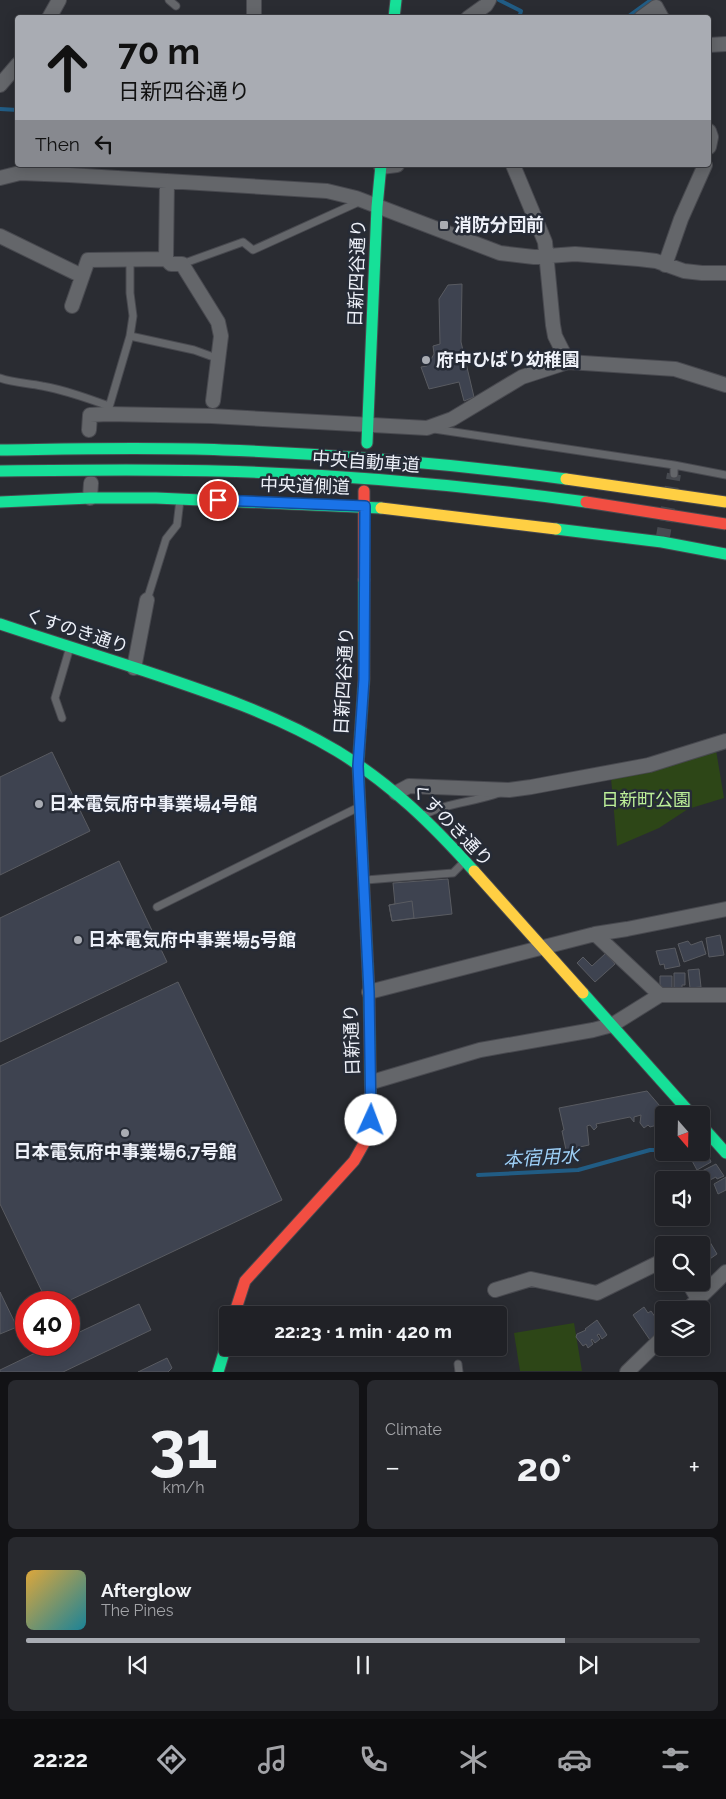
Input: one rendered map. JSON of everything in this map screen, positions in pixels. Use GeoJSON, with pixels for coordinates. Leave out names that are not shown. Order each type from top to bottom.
{"type":"FeatureCollection","features":[{"type":"Feature","properties":{"kind":"main road"},"geometry":{"type":"LineString","coordinates":[[394,15],[396,0]]}},
{"type":"Feature","properties":{"kind":"main road","name":"日新四谷通り"},"geometry":{"type":"LineString","coordinates":[[367,443],[377,207],[381,167]]}},
{"type":"Feature","properties":{"kind":"main road","name":"中央自動車道"},"geometry":{"type":"LineString","coordinates":[[0,450],[120,448],[252,451],[393,460],[523,472],[637,487],[726,502]]}},
{"type":"Feature","properties":{"kind":"main road","name":"中央自動車道"},"geometry":{"type":"LineString","coordinates":[[0,471],[118,469],[249,472],[394,480],[521,494],[726,524]]}},
{"type":"Feature","properties":{"kind":"main road","name":"日新四谷通り"},"geometry":{"type":"LineString","coordinates":[[364,491],[364,679],[358,766],[369,992]]}},
{"type":"Feature","properties":{"kind":"main road","name":"中央道側道"},"geometry":{"type":"LineString","coordinates":[[0,502],[90,498],[180,499],[365,506],[662,542],[726,554]]}},
{"type":"Feature","properties":{"kind":"main road","name":"くすのき通り"},"geometry":{"type":"LineString","coordinates":[[0,624],[221,696],[272,717],[319,741],[358,766],[396,793],[422,815],[684,1106]]}},
{"type":"Feature","properties":{"kind":"main road","name":"日新通り"},"geometry":{"type":"LineString","coordinates":[[237,1306],[245,1281],[288,1236],[360,1154],[367,1140],[371,1120],[372,1082],[369,992]]}},
{"type":"Feature","properties":{"kind":"main road"},"geometry":{"type":"LineString","coordinates":[[710,1136],[726,1153]]}},
{"type":"Feature","properties":{"kind":"main road"},"geometry":{"type":"LineString","coordinates":[[218,1372],[223,1356]]}},
{"type":"Feature","properties":{"kind":"street"},"geometry":{"type":"LineString","coordinates":[[51,15],[59,0]]}},
{"type":"Feature","properties":{"kind":"street"},"geometry":{"type":"LineString","coordinates":[[254,0],[254,15]]}},
{"type":"Feature","properties":{"kind":"street"},"geometry":{"type":"LineString","coordinates":[[472,15],[486,5],[489,0]]}},
{"type":"Feature","properties":{"kind":"street"},"geometry":{"type":"LineString","coordinates":[[646,15],[657,8]]}},
{"type":"Feature","properties":{"kind":"street"},"geometry":{"type":"LineString","coordinates":[[711,45],[726,44]]}},
{"type":"Feature","properties":{"kind":"street"},"geometry":{"type":"LineString","coordinates":[[0,85],[15,68]]}},
{"type":"Feature","properties":{"kind":"street"},"geometry":{"type":"LineString","coordinates":[[514,167],[545,242],[555,336],[568,362]]}},
{"type":"Feature","properties":{"kind":"street"},"geometry":{"type":"LineString","coordinates":[[665,265],[681,219],[703,173],[704,167]]}},
{"type":"Feature","properties":{"kind":"street"},"geometry":{"type":"LineString","coordinates":[[0,178],[20,173],[312,190],[362,200],[500,253],[518,256],[575,254],[602,256],[656,261],[684,271],[726,273]]}},
{"type":"Feature","properties":{"kind":"street"},"geometry":{"type":"LineString","coordinates":[[167,181],[166,259],[171,264],[182,264],[218,322],[221,336],[220,359],[213,401]]}},
{"type":"Feature","properties":{"kind":"street"},"geometry":{"type":"LineString","coordinates":[[0,236],[82,276]]}},
{"type":"Feature","properties":{"kind":"street"},"geometry":{"type":"LineString","coordinates":[[72,306],[88,260],[166,259]]}},
{"type":"Feature","properties":{"kind":"street"},"geometry":{"type":"LineString","coordinates":[[89,430],[90,415],[108,410],[428,428],[452,419],[522,377],[568,362],[675,369],[726,385]]}},
{"type":"Feature","properties":{"kind":"street"},"geometry":{"type":"LineString","coordinates":[[90,498],[91,483]]}},
{"type":"Feature","properties":{"kind":"street"},"geometry":{"type":"LineString","coordinates":[[134,668],[147,600]]}},
{"type":"Feature","properties":{"kind":"street"},"geometry":{"type":"LineString","coordinates":[[396,793],[409,786],[509,790],[649,765],[726,741]]}},
{"type":"Feature","properties":{"kind":"street","name":"日新通り"},"geometry":{"type":"LineString","coordinates":[[369,992],[595,934],[726,909]]}},
{"type":"Feature","properties":{"kind":"street"},"geometry":{"type":"LineString","coordinates":[[595,934],[660,995]]}},
{"type":"Feature","properties":{"kind":"street"},"geometry":{"type":"LineString","coordinates":[[372,1082],[480,1050],[612,1025],[660,995],[726,994]]}},
{"type":"Feature","properties":{"kind":"street"},"geometry":{"type":"LineString","coordinates":[[495,1290],[531,1279],[597,1293],[655,1264]]}},
{"type":"Feature","properties":{"kind":"street"},"geometry":{"type":"LineString","coordinates":[[693,1291],[698,1299],[724,1278]]}},
{"type":"Feature","properties":{"kind":"street"},"geometry":{"type":"LineString","coordinates":[[628,1372],[655,1345]]}},
{"type":"Feature","properties":{"kind":"lane"},"geometry":{"type":"LineString","coordinates":[[169,0],[176,6]]}},
{"type":"Feature","properties":{"kind":"lane"},"geometry":{"type":"LineString","coordinates":[[182,264],[243,242],[253,250],[362,200]]}},
{"type":"Feature","properties":{"kind":"lane"},"geometry":{"type":"LineString","coordinates":[[0,378],[10,382],[42,386],[71,393],[108,410],[130,336],[133,316],[130,293],[130,260]]}},
{"type":"Feature","properties":{"kind":"lane"},"geometry":{"type":"LineString","coordinates":[[130,336],[194,350],[220,359]]}},
{"type":"Feature","properties":{"kind":"lane"},"geometry":{"type":"LineString","coordinates":[[428,428],[674,465],[726,475]]}},
{"type":"Feature","properties":{"kind":"lane"},"geometry":{"type":"LineString","coordinates":[[674,465],[674,474]]}},
{"type":"Feature","properties":{"kind":"lane"},"geometry":{"type":"LineString","coordinates":[[147,600],[166,539],[177,525],[180,499]]}},
{"type":"Feature","properties":{"kind":"lane"},"geometry":{"type":"LineString","coordinates":[[62,718],[55,698],[70,646]]}},
{"type":"Feature","properties":{"kind":"lane"},"geometry":{"type":"LineString","coordinates":[[422,815],[435,808],[476,801],[509,790]]}},
{"type":"Feature","properties":{"kind":"lane"},"geometry":{"type":"LineString","coordinates":[[157,907],[359,807]]}},
{"type":"Feature","properties":{"kind":"lane"},"geometry":{"type":"LineString","coordinates":[[363,880],[452,872],[465,861]]}},
{"type":"Feature","properties":{"kind":"green space","name":"日新町公園"},"geometry":{"type":"Polygon","coordinates":[[[716,750],[724,798],[688,809],[659,828],[617,846],[611,778],[716,750]]]}},
{"type":"Feature","properties":{"kind":"green space"},"geometry":{"type":"Polygon","coordinates":[[[574,1323],[582,1371],[520,1371],[514,1333],[574,1323]]]}},
{"type":"Feature","properties":{"kind":"building","name":"府中ひばり幼稚園"},"geometry":{"type":"Polygon","coordinates":[[[462,284],[461,342],[474,397],[464,401],[459,382],[429,389],[421,367],[427,366],[434,354],[433,346],[440,344],[439,299],[448,285],[462,284]]]}},
{"type":"Feature","properties":{"kind":"building","name":"日本電気府中事業場4号館"},"geometry":{"type":"Polygon","coordinates":[[[52,752],[90,831],[0,875],[0,777],[52,752]]]}},
{"type":"Feature","properties":{"kind":"building","name":"日本電気府中事業場5号館"},"geometry":{"type":"Polygon","coordinates":[[[119,861],[167,962],[0,1042],[0,918],[119,861]]]}},
{"type":"Feature","properties":{"kind":"building"},"geometry":{"type":"Polygon","coordinates":[[[448,879],[452,914],[392,921],[389,905],[395,904],[393,883],[448,879]]]}},
{"type":"Feature","properties":{"kind":"building"},"geometry":{"type":"Polygon","coordinates":[[[412,901],[414,918],[392,921],[389,905],[412,901]]]}},
{"type":"Feature","properties":{"kind":"building"},"geometry":{"type":"Polygon","coordinates":[[[720,935],[724,955],[709,957],[706,938],[720,935]]]}},
{"type":"Feature","properties":{"kind":"building"},"geometry":{"type":"Polygon","coordinates":[[[688,941],[691,945],[702,941],[706,954],[684,962],[678,944],[688,941]]]}},
{"type":"Feature","properties":{"kind":"building"},"geometry":{"type":"Polygon","coordinates":[[[675,948],[680,966],[665,969],[664,964],[660,965],[656,951],[675,948]]]}},
{"type":"Feature","properties":{"kind":"building"},"geometry":{"type":"Polygon","coordinates":[[[606,953],[615,964],[595,982],[577,963],[583,957],[592,966],[606,953]]]}},
{"type":"Feature","properties":{"kind":"building"},"geometry":{"type":"Polygon","coordinates":[[[699,969],[701,987],[690,988],[688,970],[699,969]]]}},
{"type":"Feature","properties":{"kind":"building"},"geometry":{"type":"Polygon","coordinates":[[[674,973],[685,973],[685,985],[682,985],[682,988],[674,988],[674,973]]]}},
{"type":"Feature","properties":{"kind":"building"},"geometry":{"type":"Polygon","coordinates":[[[660,976],[672,976],[672,988],[660,988],[660,976]]]}},
{"type":"Feature","properties":{"kind":"building","name":"日本電気府中事業場6,7号館"},"geometry":{"type":"Polygon","coordinates":[[[178,982],[282,1200],[80,1295],[80,1291],[42,1291],[0,1204],[0,1066],[178,982]]]}},
{"type":"Feature","properties":{"kind":"building"},"geometry":{"type":"Polygon","coordinates":[[[647,1091],[660,1106],[655,1106],[655,1126],[650,1127],[648,1125],[644,1128],[640,1123],[641,1115],[634,1117],[634,1122],[630,1117],[596,1124],[597,1127],[594,1130],[590,1125],[587,1126],[589,1145],[566,1150],[559,1108],[647,1091]]]}},
{"type":"Feature","properties":{"kind":"building"},"geometry":{"type":"Polygon","coordinates":[[[710,1160],[711,1162],[697,1170],[692,1161],[710,1160]]]}},
{"type":"Feature","properties":{"kind":"building"},"geometry":{"type":"Polygon","coordinates":[[[716,1164],[724,1176],[710,1180],[710,1171],[702,1171],[716,1164]]]}},
{"type":"Feature","properties":{"kind":"building"},"geometry":{"type":"Polygon","coordinates":[[[726,1177],[726,1190],[718,1194],[714,1184],[726,1177]]]}},
{"type":"Feature","properties":{"kind":"building"},"geometry":{"type":"Polygon","coordinates":[[[710,1242],[717,1254],[710,1259],[710,1242]]]}},
{"type":"Feature","properties":{"kind":"building"},"geometry":{"type":"Polygon","coordinates":[[[0,1292],[15,1323],[15,1328],[0,1334],[0,1292]]]}},
{"type":"Feature","properties":{"kind":"building"},"geometry":{"type":"Polygon","coordinates":[[[139,1304],[151,1330],[63,1372],[0,1372],[0,1370],[29,1356],[80,1356],[80,1332],[139,1304]]]}},
{"type":"Feature","properties":{"kind":"building"},"geometry":{"type":"Polygon","coordinates":[[[644,1307],[648,1313],[651,1311],[655,1317],[655,1336],[650,1340],[633,1315],[644,1307]]]}},
{"type":"Feature","properties":{"kind":"building"},"geometry":{"type":"Polygon","coordinates":[[[597,1320],[607,1335],[602,1339],[599,1334],[597,1335],[600,1339],[595,1343],[592,1339],[593,1344],[588,1348],[586,1344],[583,1346],[576,1337],[577,1334],[586,1330],[597,1320]]]}},
{"type":"Feature","properties":{"kind":"building"},"geometry":{"type":"Polygon","coordinates":[[[167,1358],[172,1368],[168,1372],[138,1372],[167,1358]]]}},
{"type":"Feature","properties":{"kind":"waterway"},"geometry":{"type":"LineString","coordinates":[[499,0],[521,11],[520,15]]}},
{"type":"Feature","properties":{"kind":"waterway"},"geometry":{"type":"LineString","coordinates":[[630,15],[651,0]]}},
{"type":"Feature","properties":{"kind":"waterway"},"geometry":{"type":"LineString","coordinates":[[0,109],[15,110]]}},
{"type":"Feature","properties":{"kind":"waterway","name":"本宿用水"},"geometry":{"type":"LineString","coordinates":[[478,1175],[578,1170],[655,1150]]}},
{"type":"Feature","properties":{"kind":"tunnel"},"geometry":{"type":"LineString","coordinates":[[662,542],[674,474]]}},
{"type":"Feature","properties":{"kind":"traffic: fast"},"geometry":{"type":"LineString","coordinates":[[394,15],[396,0]]}},
{"type":"Feature","properties":{"kind":"traffic: fast"},"geometry":{"type":"LineString","coordinates":[[367,443],[377,207],[381,167]]}},
{"type":"Feature","properties":{"kind":"traffic: fast"},"geometry":{"type":"LineString","coordinates":[[0,450],[195,449],[309,454],[394,460],[566,479]]}},
{"type":"Feature","properties":{"kind":"traffic: fast"},"geometry":{"type":"LineString","coordinates":[[0,471],[162,470],[309,475],[494,490],[586,502]]}},
{"type":"Feature","properties":{"kind":"traffic: fast"},"geometry":{"type":"LineString","coordinates":[[0,502],[90,498],[156,498],[381,508]]}},
{"type":"Feature","properties":{"kind":"traffic: fast"},"geometry":{"type":"LineString","coordinates":[[556,529],[662,542],[726,554]]}},
{"type":"Feature","properties":{"kind":"traffic: fast"},"geometry":{"type":"LineString","coordinates":[[364,580],[364,679],[358,766],[369,992],[371,1120],[367,1138]]}},
{"type":"Feature","properties":{"kind":"traffic: fast"},"geometry":{"type":"LineString","coordinates":[[0,624],[219,696],[291,726],[337,751],[393,791],[426,821],[474,871]]}},
{"type":"Feature","properties":{"kind":"traffic: fast"},"geometry":{"type":"LineString","coordinates":[[583,993],[684,1106]]}},
{"type":"Feature","properties":{"kind":"traffic: fast"},"geometry":{"type":"LineString","coordinates":[[710,1135],[726,1153]]}},
{"type":"Feature","properties":{"kind":"traffic: fast"},"geometry":{"type":"LineString","coordinates":[[218,1372],[223,1356]]}},
{"type":"Feature","properties":{"kind":"traffic: slow"},"geometry":{"type":"LineString","coordinates":[[566,479],[726,502]]}},
{"type":"Feature","properties":{"kind":"traffic: slow"},"geometry":{"type":"LineString","coordinates":[[381,508],[556,529]]}},
{"type":"Feature","properties":{"kind":"traffic: slow"},"geometry":{"type":"LineString","coordinates":[[474,871],[583,993]]}},
{"type":"Feature","properties":{"kind":"traffic: jam"},"geometry":{"type":"LineString","coordinates":[[364,491],[364,580]]}},
{"type":"Feature","properties":{"kind":"traffic: jam"},"geometry":{"type":"LineString","coordinates":[[586,502],[726,524]]}},
{"type":"Feature","properties":{"kind":"traffic: jam"},"geometry":{"type":"LineString","coordinates":[[237,1306],[245,1281],[354,1161],[367,1138]]}},
{"type":"Feature","properties":{"kind":"place","name":"消防分団前"},"geometry":{"type":"Point","coordinates":[444,225]}},
{"type":"Feature","properties":{"kind":"place","name":"府中ひばり幼稚園"},"geometry":{"type":"Point","coordinates":[426,360]}},
{"type":"Feature","properties":{"kind":"place","name":"日本電気府中事業場4号館"},"geometry":{"type":"Point","coordinates":[39,804]}},
{"type":"Feature","properties":{"kind":"place","name":"日本電気府中事業場5号館"},"geometry":{"type":"Point","coordinates":[78,940]}},
{"type":"Feature","properties":{"kind":"place","name":"日本電気府中事業場6,7号館"},"geometry":{"type":"Point","coordinates":[125,1133]}},
{"type":"Feature","properties":{"kind":"route"},"geometry":{"type":"LineString","coordinates":[[218,500],[365,506],[364,679],[358,766],[367,933],[372,1094],[371,1120]]}}]}
